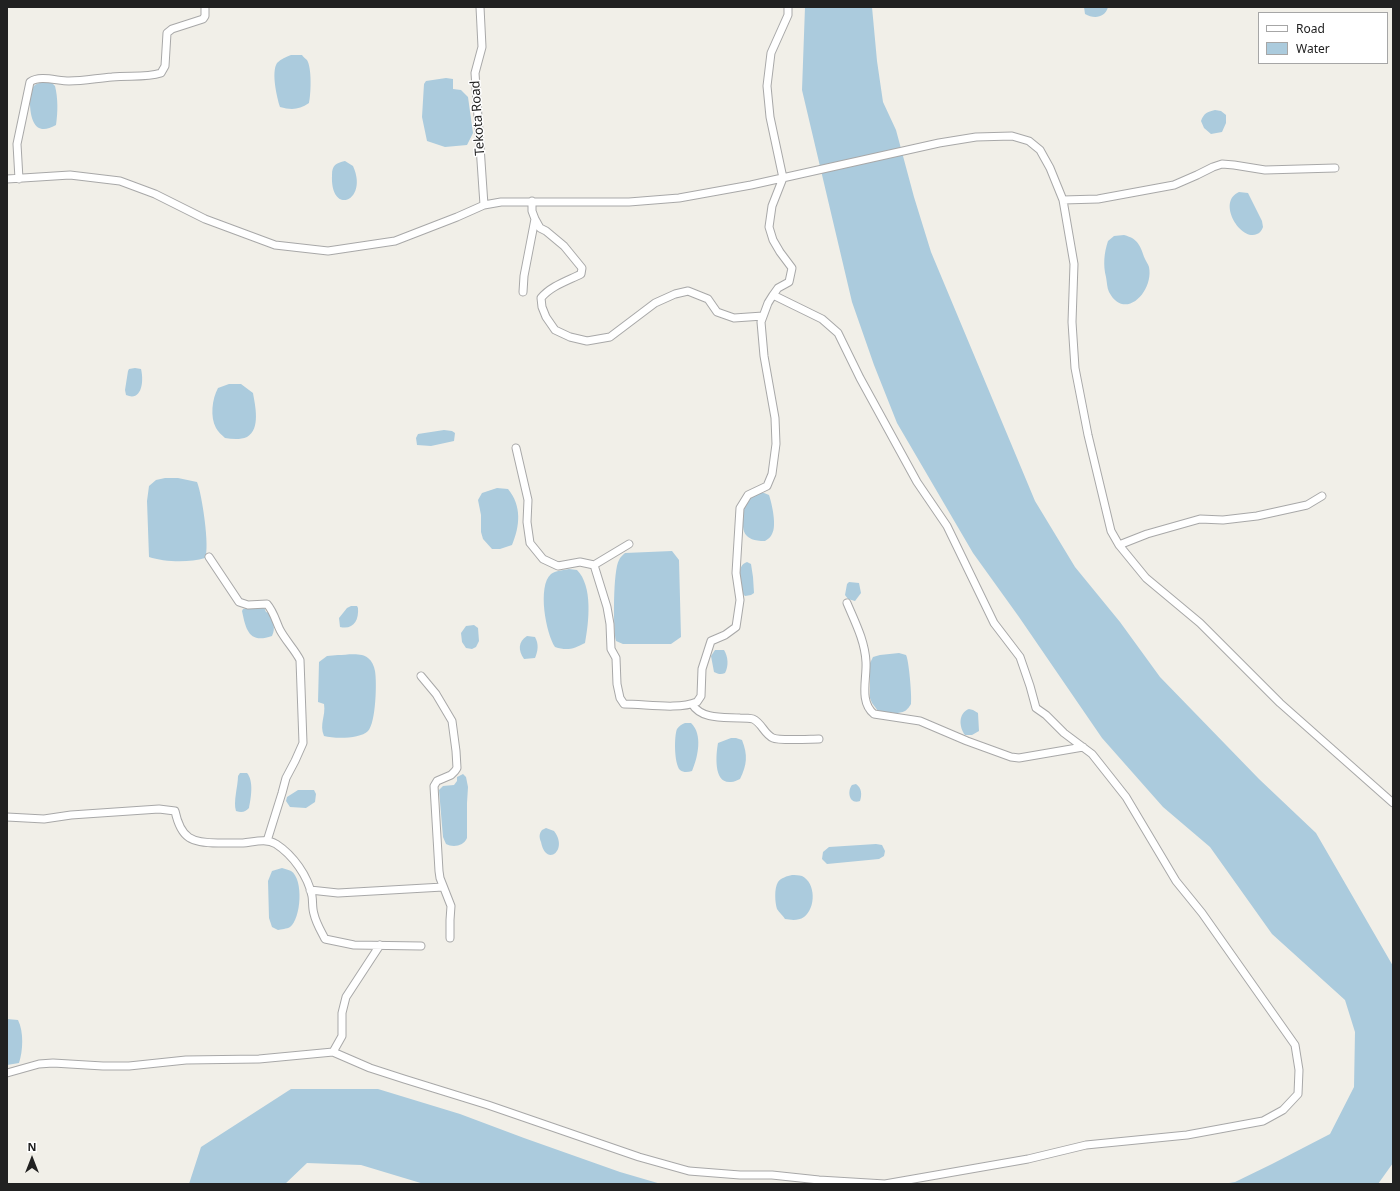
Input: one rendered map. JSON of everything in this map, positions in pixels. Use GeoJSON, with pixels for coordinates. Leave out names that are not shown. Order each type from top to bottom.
{"type":"FeatureCollection","features":[{"type":"Feature","properties":{"kind":"street"},"geometry":{"type":"LineString","coordinates":[[19,179],[17,144],[30,82],[40,79],[78,81],[114,77],[146,76],[161,73],[165,66],[167,33],[172,29],[203,19],[205,16],[205,7]]}},
{"type":"Feature","properties":{"kind":"street","name":"Tekota Road"},"geometry":{"type":"LineString","coordinates":[[480,7],[482,47],[476,73],[484,205]]}},
{"type":"Feature","properties":{"kind":"street"},"geometry":{"type":"LineString","coordinates":[[594,565],[607,607],[610,624],[611,649],[616,658],[617,684],[620,698],[624,704],[663,706],[692,704],[698,702],[701,696],[702,669],[711,641],[725,635],[736,627],[740,600],[736,573],[740,508],[748,496],[767,486],[772,474],[776,444],[775,418],[764,356],[761,322],[768,303],[773,295],[778,288],[789,282],[792,268],[773,240],[769,227],[772,206],[783,178],[770,117],[767,86],[771,53],[788,15],[788,7]]}},
{"type":"Feature","properties":{"kind":"street"},"geometry":{"type":"LineString","coordinates":[[7,180],[70,175],[120,181],[155,194],[205,219],[275,245],[328,251],[394,241],[451,220],[484,205],[501,202],[629,202],[679,198],[783,178],[939,142],[976,137],[1012,136],[1029,142],[1040,150],[1050,168],[1062,200],[1074,264],[1072,322],[1075,368],[1088,435],[1111,531],[1119,545],[1146,578],[1200,623],[1280,703],[1393,803]]}},
{"type":"Feature","properties":{"kind":"street"},"geometry":{"type":"LineString","coordinates":[[1062,200],[1112,197],[1174,185],[1222,164],[1234,164],[1265,170],[1335,168]]}},
{"type":"Feature","properties":{"kind":"street"},"geometry":{"type":"LineString","coordinates":[[532,201],[532,211],[540,228],[564,246],[582,268],[581,274],[554,287],[546,292],[541,298],[542,307],[546,317],[555,330],[570,337],[587,341],[610,337],[655,303],[675,294],[688,291],[708,299],[717,312],[734,318],[763,316]]}},
{"type":"Feature","properties":{"kind":"street"},"geometry":{"type":"LineString","coordinates":[[523,292],[524,276],[535,219]]}},
{"type":"Feature","properties":{"kind":"street"},"geometry":{"type":"LineString","coordinates":[[7,1073],[39,1064],[53,1063],[129,1066],[186,1060],[259,1059],[333,1052],[370,1068],[502,1110],[639,1157],[689,1171],[740,1176],[772,1176],[885,1184],[1013,1162],[1086,1145],[1187,1135],[1264,1121],[1283,1110],[1298,1094],[1299,1070],[1295,1045],[1202,913],[1176,881],[1126,797],[1092,754],[1064,733],[1046,715],[1036,708],[1020,657],[994,623],[947,526],[917,482],[904,459],[860,378],[838,333],[822,319],[773,295]]}},
{"type":"Feature","properties":{"kind":"street"},"geometry":{"type":"LineString","coordinates":[[516,448],[528,500],[527,522],[530,543],[543,559],[558,566],[580,562],[594,565],[629,544]]}},
{"type":"Feature","properties":{"kind":"street"},"geometry":{"type":"LineString","coordinates":[[1119,545],[1147,534],[1200,519],[1223,520],[1257,516],[1307,505],[1322,496]]}},
{"type":"Feature","properties":{"kind":"street"},"geometry":{"type":"LineString","coordinates":[[209,557],[239,602],[248,605],[261,603],[267,604],[271,609],[280,629],[300,660],[303,743],[286,778],[267,841]]}},
{"type":"Feature","properties":{"kind":"street"},"geometry":{"type":"LineString","coordinates":[[847,603],[863,642],[866,663],[865,698],[868,710],[874,714],[920,721],[1011,758],[1019,758],[1083,747]]}},
{"type":"Feature","properties":{"kind":"street"},"geometry":{"type":"LineString","coordinates":[[421,676],[436,694],[452,721],[456,751],[457,768],[452,775],[437,780],[434,786],[440,878],[452,906],[450,938]]}},
{"type":"Feature","properties":{"kind":"street"},"geometry":{"type":"LineString","coordinates":[[692,704],[696,711],[709,717],[752,719],[761,724],[764,730],[773,738],[820,739]]}},
{"type":"Feature","properties":{"kind":"street"},"geometry":{"type":"LineString","coordinates":[[7,817],[44,819],[72,815],[159,809],[175,811],[177,821],[183,832],[197,842],[242,843],[267,841],[275,844],[292,858],[306,880],[310,890],[314,914],[325,939],[354,945],[421,946]]}},
{"type":"Feature","properties":{"kind":"street"},"geometry":{"type":"LineString","coordinates":[[310,890],[338,893],[443,887]]}},
{"type":"Feature","properties":{"kind":"street"},"geometry":{"type":"LineString","coordinates":[[333,1052],[342,1036],[342,1012],[346,997],[380,945]]}},
{"type":"Feature","properties":{"kind":"water"},"geometry":{"type":"Polygon","coordinates":[[[805,7],[872,7],[877,61],[883,102],[896,130],[931,252],[1035,501],[1075,567],[1120,622],[1160,677],[1259,779],[1316,833],[1393,966],[1393,1163],[1378,1184],[1223,1184],[1235,1182],[1330,1134],[1354,1087],[1355,1032],[1345,1000],[1272,934],[1210,847],[1163,807],[1102,738],[973,553],[897,423],[874,365],[852,302],[802,90],[805,7]]]}},
{"type":"Feature","properties":{"kind":"water"},"geometry":{"type":"Polygon","coordinates":[[[1084,7],[1108,7],[1107,11],[1102,15],[1092,17],[1085,14],[1084,7]]]}},
{"type":"Feature","properties":{"kind":"water"},"geometry":{"type":"Polygon","coordinates":[[[291,55],[302,55],[307,60],[310,69],[311,81],[309,103],[302,107],[288,109],[280,107],[276,91],[275,67],[282,59],[291,55]]]}},
{"type":"Feature","properties":{"kind":"water"},"geometry":{"type":"Polygon","coordinates":[[[446,78],[453,79],[453,89],[461,90],[468,97],[473,133],[467,145],[445,147],[427,141],[422,117],[424,84],[426,81],[446,78]]]}},
{"type":"Feature","properties":{"kind":"water"},"geometry":{"type":"Polygon","coordinates":[[[51,82],[55,86],[57,95],[56,125],[44,129],[36,126],[34,122],[30,105],[30,96],[33,87],[37,84],[51,82]]]}},
{"type":"Feature","properties":{"kind":"water"},"geometry":{"type":"Polygon","coordinates":[[[1215,110],[1221,111],[1226,115],[1226,123],[1222,132],[1211,134],[1204,128],[1201,121],[1206,113],[1215,110]]]}},
{"type":"Feature","properties":{"kind":"water"},"geometry":{"type":"Polygon","coordinates":[[[345,161],[353,166],[357,178],[356,188],[353,195],[348,199],[342,200],[337,196],[333,188],[332,172],[335,165],[345,161]]]}},
{"type":"Feature","properties":{"kind":"water"},"geometry":{"type":"Polygon","coordinates":[[[1239,192],[1248,193],[1262,221],[1263,227],[1258,234],[1251,235],[1244,232],[1233,220],[1230,212],[1230,204],[1233,197],[1239,192]]]}},
{"type":"Feature","properties":{"kind":"water"},"geometry":{"type":"Polygon","coordinates":[[[1124,235],[1136,241],[1149,267],[1147,285],[1143,293],[1137,300],[1130,304],[1123,304],[1116,301],[1109,292],[1104,264],[1108,241],[1114,236],[1124,235]]]}},
{"type":"Feature","properties":{"kind":"water"},"geometry":{"type":"Polygon","coordinates":[[[129,369],[141,369],[141,389],[136,396],[126,395],[125,390],[128,371],[129,369]]]}},
{"type":"Feature","properties":{"kind":"water"},"geometry":{"type":"Polygon","coordinates":[[[229,384],[241,384],[253,393],[256,410],[256,423],[251,433],[244,438],[225,438],[214,424],[212,408],[216,392],[218,388],[229,384]]]}},
{"type":"Feature","properties":{"kind":"water"},"geometry":{"type":"Polygon","coordinates":[[[444,430],[455,433],[454,441],[431,446],[417,445],[416,438],[418,434],[444,430]]]}},
{"type":"Feature","properties":{"kind":"water"},"geometry":{"type":"Polygon","coordinates":[[[178,478],[197,482],[205,521],[207,544],[205,558],[192,561],[177,561],[149,557],[147,501],[149,486],[156,480],[178,478]]]}},
{"type":"Feature","properties":{"kind":"water"},"geometry":{"type":"Polygon","coordinates":[[[497,488],[508,489],[513,496],[518,509],[518,523],[512,545],[500,549],[492,549],[483,539],[481,532],[481,515],[478,500],[482,493],[497,488]]]}},
{"type":"Feature","properties":{"kind":"water"},"geometry":{"type":"Polygon","coordinates":[[[758,493],[769,495],[774,515],[774,526],[771,536],[765,541],[758,541],[748,537],[745,534],[743,525],[744,507],[747,499],[758,493]]]}},
{"type":"Feature","properties":{"kind":"water"},"geometry":{"type":"Polygon","coordinates":[[[672,551],[679,560],[681,637],[671,644],[623,644],[616,641],[614,613],[615,587],[617,566],[620,558],[625,553],[672,551]]]}},
{"type":"Feature","properties":{"kind":"water"},"geometry":{"type":"Polygon","coordinates":[[[747,562],[751,564],[754,593],[745,596],[742,593],[740,571],[743,564],[747,562]]]}},
{"type":"Feature","properties":{"kind":"water"},"geometry":{"type":"Polygon","coordinates":[[[569,569],[577,570],[586,585],[588,595],[588,625],[585,643],[574,648],[563,649],[555,647],[549,632],[544,610],[544,589],[551,574],[557,571],[569,569]]]}},
{"type":"Feature","properties":{"kind":"water"},"geometry":{"type":"Polygon","coordinates":[[[849,582],[859,583],[861,593],[855,601],[848,599],[845,595],[847,584],[849,582]]]}},
{"type":"Feature","properties":{"kind":"water"},"geometry":{"type":"Polygon","coordinates":[[[357,606],[358,608],[356,621],[352,626],[345,628],[340,627],[339,618],[347,608],[357,606]]]}},
{"type":"Feature","properties":{"kind":"water"},"geometry":{"type":"Polygon","coordinates":[[[264,607],[266,612],[269,613],[274,624],[272,636],[264,638],[253,637],[247,629],[242,611],[243,609],[264,607]]]}},
{"type":"Feature","properties":{"kind":"water"},"geometry":{"type":"Polygon","coordinates":[[[474,625],[478,628],[479,641],[476,647],[472,649],[466,648],[462,642],[461,633],[466,626],[474,625]]]}},
{"type":"Feature","properties":{"kind":"water"},"geometry":{"type":"Polygon","coordinates":[[[527,636],[535,637],[537,642],[538,648],[535,658],[524,659],[521,652],[520,646],[524,638],[527,636]]]}},
{"type":"Feature","properties":{"kind":"water"},"geometry":{"type":"Polygon","coordinates":[[[715,650],[724,650],[726,655],[728,661],[724,674],[714,672],[711,656],[715,650]]]}},
{"type":"Feature","properties":{"kind":"water"},"geometry":{"type":"Polygon","coordinates":[[[899,653],[906,655],[907,658],[911,704],[907,710],[899,713],[878,711],[870,698],[870,663],[873,657],[899,653]]]}},
{"type":"Feature","properties":{"kind":"water"},"geometry":{"type":"Polygon","coordinates":[[[358,654],[365,656],[371,661],[375,669],[376,693],[373,720],[368,731],[359,736],[334,738],[324,736],[322,724],[324,704],[318,702],[319,662],[327,656],[358,654]]]}},
{"type":"Feature","properties":{"kind":"water"},"geometry":{"type":"Polygon","coordinates":[[[969,709],[978,713],[979,731],[972,735],[965,735],[961,724],[961,717],[965,711],[969,709]]]}},
{"type":"Feature","properties":{"kind":"water"},"geometry":{"type":"Polygon","coordinates":[[[685,723],[691,723],[695,728],[698,746],[692,771],[683,772],[678,767],[675,750],[675,738],[677,729],[685,723]]]}},
{"type":"Feature","properties":{"kind":"water"},"geometry":{"type":"Polygon","coordinates":[[[731,738],[742,740],[746,760],[740,779],[731,782],[725,781],[721,778],[718,773],[716,761],[718,743],[731,738]]]}},
{"type":"Feature","properties":{"kind":"water"},"geometry":{"type":"Polygon","coordinates":[[[240,773],[247,773],[251,780],[249,808],[242,812],[236,811],[235,807],[238,776],[240,773]]]}},
{"type":"Feature","properties":{"kind":"water"},"geometry":{"type":"Polygon","coordinates":[[[463,774],[466,777],[468,787],[467,838],[466,841],[458,846],[452,846],[446,844],[443,837],[439,790],[443,786],[454,785],[457,781],[457,777],[463,774]]]}},
{"type":"Feature","properties":{"kind":"water"},"geometry":{"type":"Polygon","coordinates":[[[856,784],[861,794],[860,801],[856,802],[851,799],[849,794],[852,785],[856,784]]]}},
{"type":"Feature","properties":{"kind":"water"},"geometry":{"type":"Polygon","coordinates":[[[298,790],[314,790],[316,794],[315,802],[306,808],[290,807],[286,801],[287,797],[298,790]]]}},
{"type":"Feature","properties":{"kind":"water"},"geometry":{"type":"Polygon","coordinates":[[[546,828],[554,831],[558,838],[558,850],[551,855],[547,854],[544,850],[540,839],[541,831],[546,828]]]}},
{"type":"Feature","properties":{"kind":"water"},"geometry":{"type":"Polygon","coordinates":[[[876,844],[882,845],[885,851],[884,856],[879,859],[827,864],[822,859],[823,852],[829,847],[876,844]]]}},
{"type":"Feature","properties":{"kind":"water"},"geometry":{"type":"Polygon","coordinates":[[[282,868],[291,871],[295,875],[298,882],[300,899],[297,916],[294,923],[289,928],[278,930],[272,927],[269,918],[268,881],[272,871],[282,868]]]}},
{"type":"Feature","properties":{"kind":"water"},"geometry":{"type":"Polygon","coordinates":[[[792,875],[802,876],[807,879],[813,896],[811,908],[808,913],[802,918],[794,920],[785,919],[777,909],[775,899],[775,892],[778,882],[784,877],[792,875]]]}},
{"type":"Feature","properties":{"kind":"water"},"geometry":{"type":"Polygon","coordinates":[[[7,1019],[18,1020],[22,1042],[19,1063],[7,1065],[7,1019]]]}},
{"type":"Feature","properties":{"kind":"water"},"geometry":{"type":"Polygon","coordinates":[[[291,1089],[378,1089],[460,1114],[620,1172],[661,1184],[424,1184],[361,1165],[307,1163],[285,1184],[189,1184],[201,1147],[291,1089]]]}}]}
